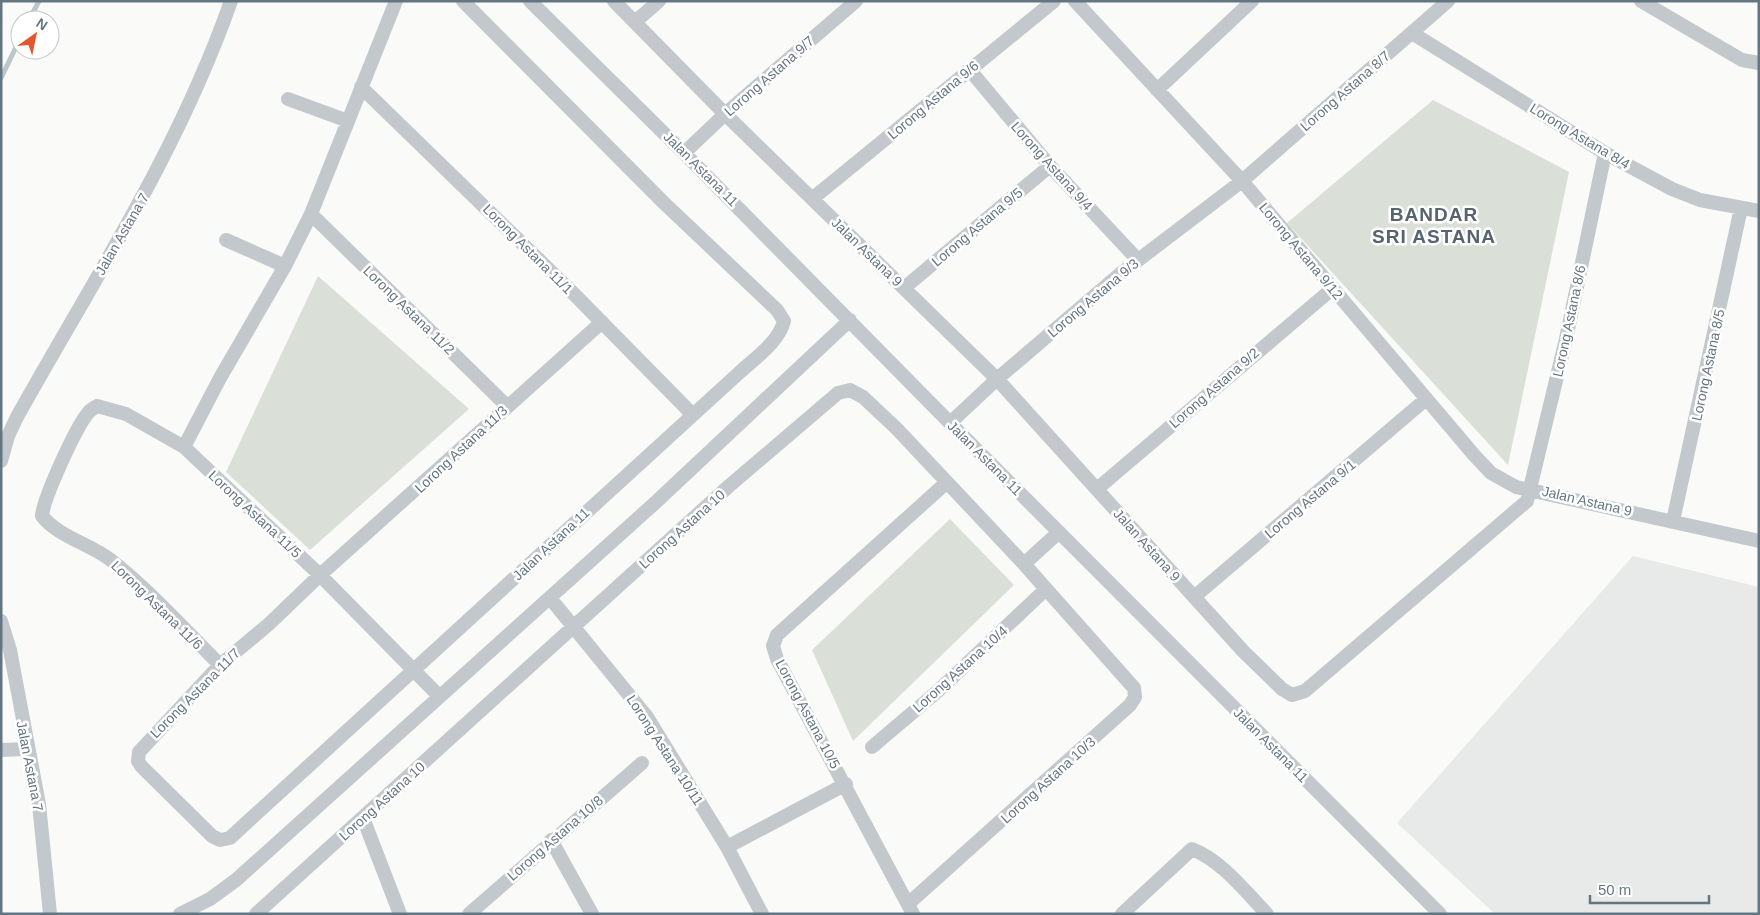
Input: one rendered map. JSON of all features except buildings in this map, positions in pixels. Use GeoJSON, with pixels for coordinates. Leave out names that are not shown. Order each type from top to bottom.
{"type":"FeatureCollection","features":[{"type":"Feature","properties":{"kind":"street","name":"Jalan Astana 7"},"geometry":{"type":"LineString","coordinates":[[1,461],[8,436],[17,417],[141,201],[172,143],[193,100],[231,1]]}},
{"type":"Feature","properties":{"kind":"street"},"geometry":{"type":"LineString","coordinates":[[184,447],[220,378],[285,266],[311,214],[396,1]]}},
{"type":"Feature","properties":{"kind":"street","name":"Jalan Astana 11"},"geometry":{"type":"LineString","coordinates":[[174,798],[212,836],[220,840],[230,838],[777,337],[784,321],[777,310],[664,203],[463,1]]}},
{"type":"Feature","properties":{"kind":"street","name":"Jalan Astana 11"},"geometry":{"type":"LineString","coordinates":[[530,1],[684,152],[950,423],[1440,914]]}},
{"type":"Feature","properties":{"kind":"street","name":"Jalan Astana 9"},"geometry":{"type":"LineString","coordinates":[[614,1],[636,21],[725,114],[997,379],[1243,651],[1282,689],[1292,695],[1305,691],[1519,510],[1527,501],[1531,489],[1759,542]]}},
{"type":"Feature","properties":{"kind":"street"},"geometry":{"type":"LineString","coordinates":[[636,21],[659,1]]}},
{"type":"Feature","properties":{"kind":"street","name":"Lorong Astana 9/7"},"geometry":{"type":"LineString","coordinates":[[684,152],[725,114],[856,1]]}},
{"type":"Feature","properties":{"kind":"street","name":"Lorong Astana 9/6"},"geometry":{"type":"LineString","coordinates":[[812,199],[1054,1]]}},
{"type":"Feature","properties":{"kind":"street","name":"Lorong Astana 9/12"},"geometry":{"type":"LineString","coordinates":[[1075,1],[1242,181],[1426,400],[1491,473],[1509,484],[1531,489]]}},
{"type":"Feature","properties":{"kind":"street"},"geometry":{"type":"LineString","coordinates":[[1157,90],[1252,1]]}},
{"type":"Feature","properties":{"kind":"street","name":"Lorong Astana 8/7"},"geometry":{"type":"LineString","coordinates":[[1242,181],[1448,1]]}},
{"type":"Feature","properties":{"kind":"street"},"geometry":{"type":"LineString","coordinates":[[1641,1],[1742,60],[1759,64]]}},
{"type":"Feature","properties":{"kind":"street","name":"Lorong Astana 8/4"},"geometry":{"type":"LineString","coordinates":[[1412,33],[1605,153],[1672,190],[1700,200],[1759,211]]}},
{"type":"Feature","properties":{"kind":"street","name":"Lorong Astana 9/4"},"geometry":{"type":"LineString","coordinates":[[969,69],[1050,166],[1138,260]]}},
{"type":"Feature","properties":{"kind":"street","name":"Lorong Astana 11/1"},"geometry":{"type":"LineString","coordinates":[[361,86],[602,322],[693,415]]}},
{"type":"Feature","properties":{"kind":"street"},"geometry":{"type":"LineString","coordinates":[[288,99],[348,121]]}},
{"type":"Feature","properties":{"kind":"street","name":"Lorong Astana 8/6"},"geometry":{"type":"LineString","coordinates":[[1531,489],[1605,153]]}},
{"type":"Feature","properties":{"kind":"street","name":"Lorong Astana 9/5"},"geometry":{"type":"LineString","coordinates":[[904,288],[1050,166]]}},
{"type":"Feature","properties":{"kind":"street","name":"Lorong Astana 9/3"},"geometry":{"type":"LineString","coordinates":[[950,423],[997,379],[1138,260],[1242,181]]}},
{"type":"Feature","properties":{"kind":"street","name":"Lorong Astana 8/5"},"geometry":{"type":"LineString","coordinates":[[1673,521],[1741,208]]}},
{"type":"Feature","properties":{"kind":"street","name":"Lorong Astana 11/2"},"geometry":{"type":"LineString","coordinates":[[311,214],[507,406]]}},
{"type":"Feature","properties":{"kind":"street"},"geometry":{"type":"LineString","coordinates":[[226,240],[285,266]]}},
{"type":"Feature","properties":{"kind":"street","name":"Lorong Astana 9/2"},"geometry":{"type":"LineString","coordinates":[[1097,490],[1213,388],[1332,289]]}},
{"type":"Feature","properties":{"kind":"street"},"geometry":{"type":"LineString","coordinates":[[180,914],[210,899],[236,880],[550,598],[850,320]]}},
{"type":"Feature","properties":{"kind":"street","name":"Lorong Astana 11/3"},"geometry":{"type":"LineString","coordinates":[[320,575],[602,322]]}},
{"type":"Feature","properties":{"kind":"street","name":"Lorong Astana 10"},"geometry":{"type":"LineString","coordinates":[[256,914],[729,486],[838,393],[850,390],[863,397],[897,429],[1097,644]]}},
{"type":"Feature","properties":{"kind":"street","name":"Lorong Astana 9/1"},"geometry":{"type":"LineString","coordinates":[[1194,598],[1426,400]]}},
{"type":"Feature","properties":{"kind":"street","name":"Lorong Astana 11/5"},"geometry":{"type":"LineString","coordinates":[[63,460],[88,412],[97,406],[126,414],[184,447],[320,575],[439,696]]}},
{"type":"Feature","properties":{"kind":"street","name":"Lorong Astana 11/6"},"geometry":{"type":"LineString","coordinates":[[63,460],[44,502],[42,516],[53,527],[110,560],[129,575],[220,665]]}},
{"type":"Feature","properties":{"kind":"street","name":"Lorong Astana 10/5"},"geometry":{"type":"LineString","coordinates":[[911,909],[846,784],[777,659],[773,646],[776,635],[946,483]]}},
{"type":"Feature","properties":{"kind":"street"},"geometry":{"type":"LineString","coordinates":[[1024,564],[1059,532]]}},
{"type":"Feature","properties":{"kind":"street","name":"Lorong Astana 11/7"},"geometry":{"type":"LineString","coordinates":[[174,798],[141,766],[138,761],[138,752],[220,665],[269,624],[320,575]]}},
{"type":"Feature","properties":{"kind":"street","name":"Lorong Astana 10/4"},"geometry":{"type":"LineString","coordinates":[[872,747],[938,691],[1046,589]]}},
{"type":"Feature","properties":{"kind":"street","name":"Lorong Astana 10/11"},"geometry":{"type":"LineString","coordinates":[[550,598],[647,717],[727,847],[762,914]]}},
{"type":"Feature","properties":{"kind":"street","name":"Jalan Astana 7"},"geometry":{"type":"LineString","coordinates":[[1,621],[39,804],[50,914]]}},
{"type":"Feature","properties":{"kind":"street","name":"Lorong Astana 10/3"},"geometry":{"type":"LineString","coordinates":[[911,909],[1130,705],[1135,697],[1134,688],[1097,644]]}},
{"type":"Feature","properties":{"kind":"street"},"geometry":{"type":"LineString","coordinates":[[1,750],[27,749]]}},
{"type":"Feature","properties":{"kind":"street","name":"Lorong Astana 10/8"},"geometry":{"type":"LineString","coordinates":[[469,914],[551,840],[642,763]]}},
{"type":"Feature","properties":{"kind":"street"},"geometry":{"type":"LineString","coordinates":[[727,847],[846,784]]}},
{"type":"Feature","properties":{"kind":"street"},"geometry":{"type":"LineString","coordinates":[[364,818],[400,914]]}},
{"type":"Feature","properties":{"kind":"street"},"geometry":{"type":"LineString","coordinates":[[551,840],[592,914]]}},
{"type":"Feature","properties":{"kind":"street"},"geometry":{"type":"LineString","coordinates":[[1122,914],[1192,849],[1204,854],[1216,863],[1267,914]]}},
{"type":"Feature","properties":{"kind":"shaded area"},"geometry":{"type":"Polygon","coordinates":[[[1433,100],[1569,172],[1508,465],[1287,223],[1433,100]]]}},
{"type":"Feature","properties":{"kind":"shaded area"},"geometry":{"type":"Polygon","coordinates":[[[318,276],[469,409],[310,550],[226,472],[318,276]]]}},
{"type":"Feature","properties":{"kind":"shaded area"},"geometry":{"type":"Polygon","coordinates":[[[950,519],[1014,585],[853,741],[812,650],[950,519]]]}},
{"type":"Feature","properties":{"kind":"shaded area"},"geometry":{"type":"Polygon","coordinates":[[[1633,556],[1759,587],[1759,909],[1757,914],[1495,914],[1397,823],[1633,556]]]}},
{"type":"Feature","properties":{"kind":"waterway"},"geometry":{"type":"LineString","coordinates":[[34,10],[39,1]]}},
{"type":"Feature","properties":{"kind":"waterway"},"geometry":{"type":"LineString","coordinates":[[1,78],[10,60]]}},
{"type":"Feature","properties":{"kind":"district","name":"BANDAR SRI ASTANA"},"geometry":{"type":"Point","coordinates":[1434,225]}}]}
